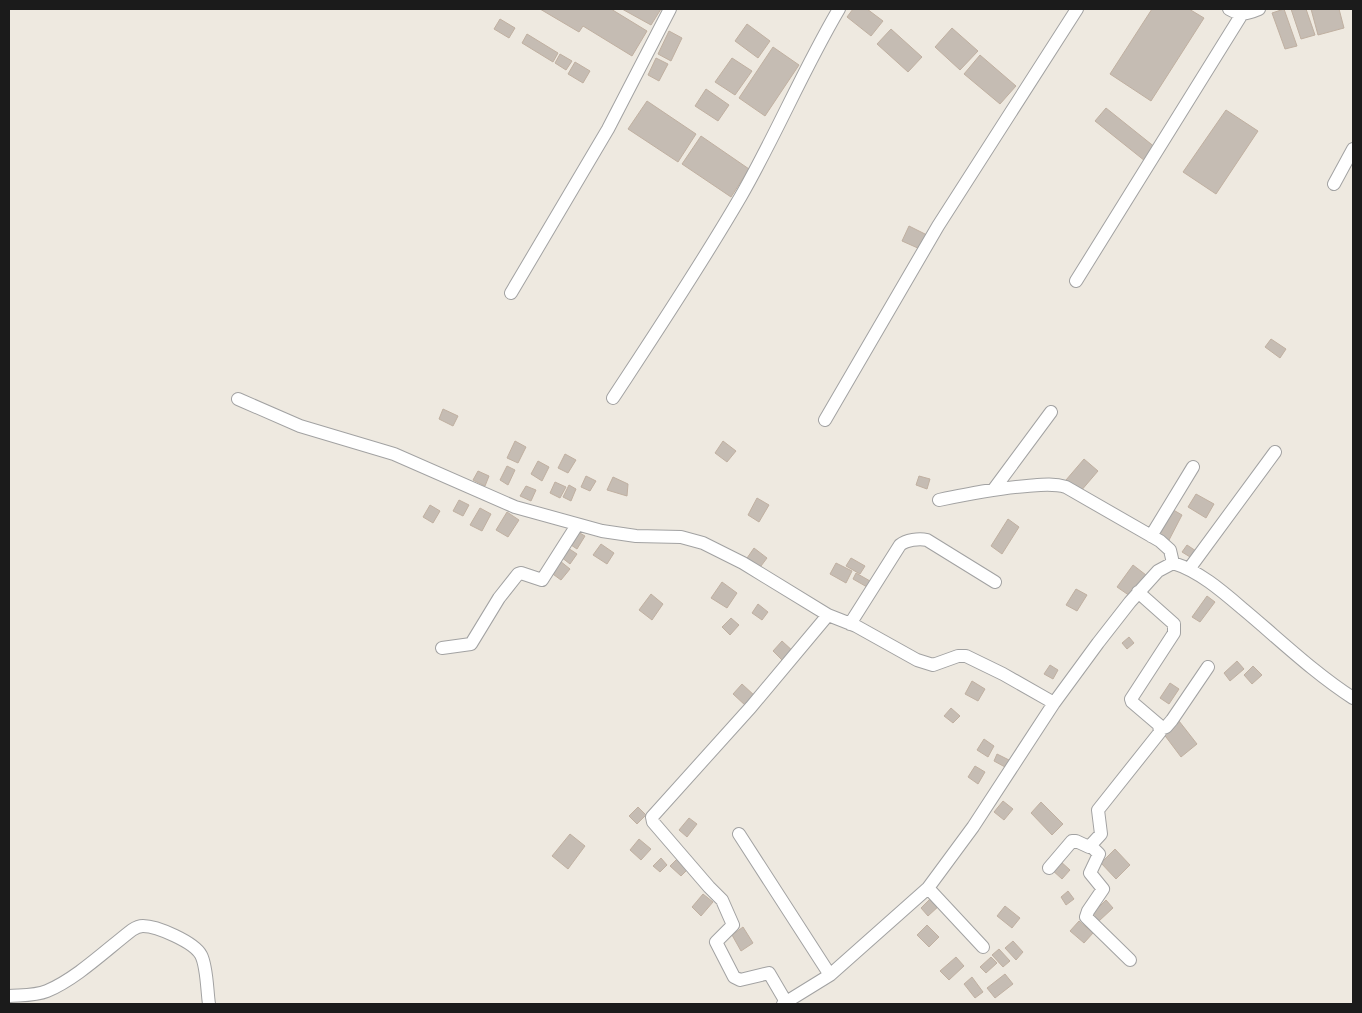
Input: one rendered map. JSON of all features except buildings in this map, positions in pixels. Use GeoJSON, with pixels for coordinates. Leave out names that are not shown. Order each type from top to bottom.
{"type":"FeatureCollection","features":[{"type":"Feature","properties":{"kind":"street"},"geometry":{"type":"LineString","coordinates":[[511,293],[616,115],[670,9]]}},
{"type":"Feature","properties":{"kind":"street"},"geometry":{"type":"LineString","coordinates":[[613,398],[742,195],[805,68],[839,9]]}},
{"type":"Feature","properties":{"kind":"street"},"geometry":{"type":"LineString","coordinates":[[825,420],[938,226],[1077,9]]}},
{"type":"Feature","properties":{"kind":"street"},"geometry":{"type":"LineString","coordinates":[[1229,9],[1242,14],[1248,14],[1259,9]]}},
{"type":"Feature","properties":{"kind":"street"},"geometry":{"type":"LineString","coordinates":[[1076,281],[1242,14]]}},
{"type":"Feature","properties":{"kind":"street"},"geometry":{"type":"LineString","coordinates":[[1334,184],[1353,149]]}},
{"type":"Feature","properties":{"kind":"street"},"geometry":{"type":"LineString","coordinates":[[238,399],[300,426],[394,454],[515,507],[577,525],[626,535],[681,537],[703,543],[743,563],[828,615],[850,624],[916,660],[926,664],[933,664],[958,656],[966,656],[1054,703]]}},
{"type":"Feature","properties":{"kind":"street"},"geometry":{"type":"LineString","coordinates":[[994,489],[1051,412]]}},
{"type":"Feature","properties":{"kind":"street"},"geometry":{"type":"LineString","coordinates":[[1189,569],[1275,452]]}},
{"type":"Feature","properties":{"kind":"street"},"geometry":{"type":"LineString","coordinates":[[1151,536],[1192,467]]}},
{"type":"Feature","properties":{"kind":"street"},"geometry":{"type":"LineString","coordinates":[[939,500],[994,489],[1045,484],[1066,487],[1167,546],[1172,554],[1173,562]]}},
{"type":"Feature","properties":{"kind":"street"},"geometry":{"type":"LineString","coordinates":[[442,648],[471,644],[499,598],[518,574],[521,573],[542,580],[577,525]]}},
{"type":"Feature","properties":{"kind":"street"},"geometry":{"type":"LineString","coordinates":[[850,624],[900,545],[906,541],[927,540],[995,582]]}},
{"type":"Feature","properties":{"kind":"street"},"geometry":{"type":"LineString","coordinates":[[828,615],[751,708],[652,817],[653,822],[725,904],[733,925],[717,939],[716,944],[734,977],[740,980],[769,973],[784,1003],[830,974],[928,888],[973,827],[1054,703],[1098,643],[1138,592],[1158,571],[1173,562]]}},
{"type":"Feature","properties":{"kind":"street"},"geometry":{"type":"LineString","coordinates":[[1173,562],[1189,569],[1229,597],[1329,682],[1353,698]]}},
{"type":"Feature","properties":{"kind":"street"},"geometry":{"type":"LineString","coordinates":[[1138,592],[1174,624],[1175,628],[1174,633],[1131,699],[1160,729]]}},
{"type":"Feature","properties":{"kind":"street"},"geometry":{"type":"LineString","coordinates":[[1160,729],[1166,727],[1172,720],[1208,667]]}},
{"type":"Feature","properties":{"kind":"street"},"geometry":{"type":"LineString","coordinates":[[1091,846],[1102,832],[1097,813],[1098,810],[1160,732],[1160,729]]}},
{"type":"Feature","properties":{"kind":"street"},"geometry":{"type":"LineString","coordinates":[[740,834],[830,974]]}},
{"type":"Feature","properties":{"kind":"street"},"geometry":{"type":"LineString","coordinates":[[1049,868],[1074,841],[1091,846],[1099,854],[1090,873],[1103,889],[1086,917],[1130,960]]}},
{"type":"Feature","properties":{"kind":"street"},"geometry":{"type":"LineString","coordinates":[[928,888],[983,947]]}},
{"type":"Feature","properties":{"kind":"street"},"geometry":{"type":"LineString","coordinates":[[9,996],[46,992],[65,982],[132,930],[142,926],[167,932],[193,946],[201,954],[209,1004]]}}]}
